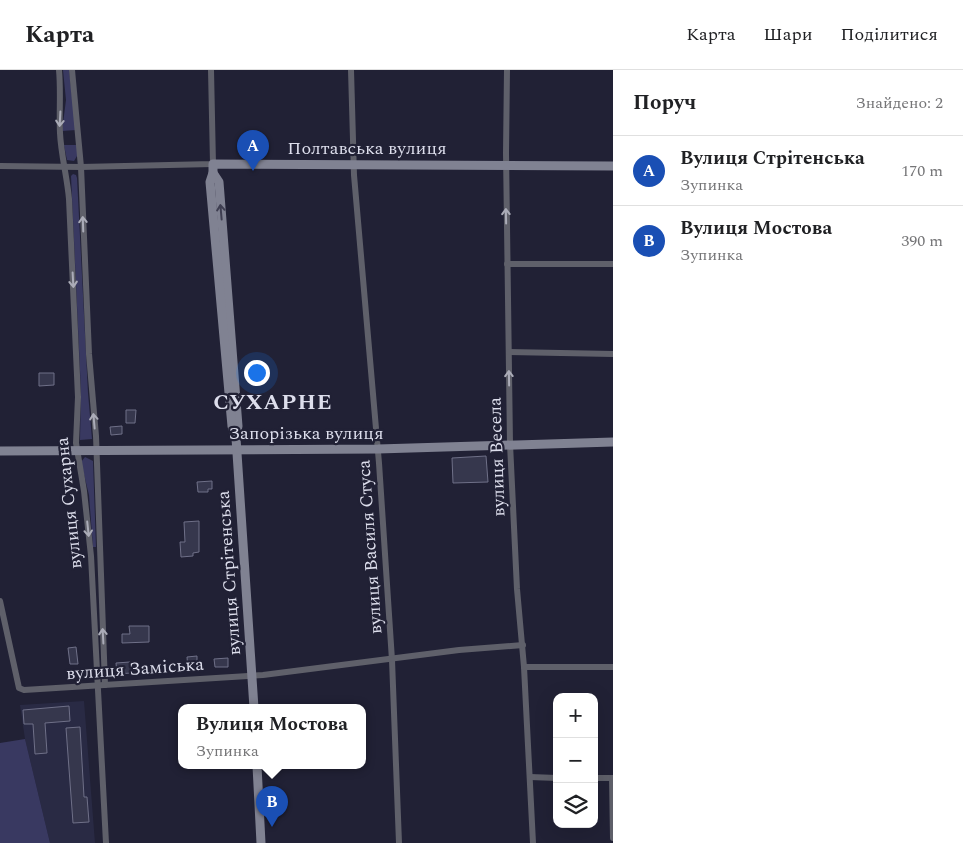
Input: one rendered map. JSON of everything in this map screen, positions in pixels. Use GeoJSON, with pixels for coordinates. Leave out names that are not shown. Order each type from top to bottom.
{"type":"FeatureCollection","features":[{"type":"Feature","properties":{"kind":"main road","name":"Полтавська вулиця"},"geometry":{"type":"LineString","coordinates":[[213,169],[353,164],[613,166]]}},
{"type":"Feature","properties":{"kind":"main road","name":"вулиця Стрітенська"},"geometry":{"type":"LineString","coordinates":[[213,169],[219,182],[238,426],[236,437],[254,704]]}},
{"type":"Feature","properties":{"kind":"main road","name":"Запорізька вулиця"},"geometry":{"type":"LineString","coordinates":[[0,451],[378,449],[613,442]]}},
{"type":"Feature","properties":{"kind":"main road"},"geometry":{"type":"LineString","coordinates":[[257,769],[261,843]]}},
{"type":"Feature","properties":{"kind":"street","name":"вулиця Сухарна"},"geometry":{"type":"LineString","coordinates":[[59,70],[61,88],[59,131],[70,199],[78,397],[77,450],[88,528],[106,843]]}},
{"type":"Feature","properties":{"kind":"street","name":"вулиця Сухарна"},"geometry":{"type":"LineString","coordinates":[[72,70],[81,167],[89,354],[96,450],[105,685]]}},
{"type":"Feature","properties":{"kind":"street","name":"вулиця Стрітенська"},"geometry":{"type":"LineString","coordinates":[[211,70],[213,169]]}},
{"type":"Feature","properties":{"kind":"street","name":"вулиця Василя Стуса"},"geometry":{"type":"LineString","coordinates":[[351,70],[353,164],[378,449],[392,660],[399,843]]}},
{"type":"Feature","properties":{"kind":"street","name":"вулиця Весела"},"geometry":{"type":"LineString","coordinates":[[507,70],[506,166],[510,444],[533,843]]}},
{"type":"Feature","properties":{"kind":"street","name":"Полтавська вулиця"},"geometry":{"type":"LineString","coordinates":[[0,166],[213,169]]}},
{"type":"Feature","properties":{"kind":"street"},"geometry":{"type":"LineString","coordinates":[[507,264],[613,264]]}},
{"type":"Feature","properties":{"kind":"street"},"geometry":{"type":"LineString","coordinates":[[509,352],[613,354]]}},
{"type":"Feature","properties":{"kind":"street","name":"вулиця Заміська"},"geometry":{"type":"LineString","coordinates":[[0,601],[19,688],[28,691],[252,676],[392,660],[459,650],[523,646]]}},
{"type":"Feature","properties":{"kind":"street"},"geometry":{"type":"LineString","coordinates":[[524,667],[613,668]]}},
{"type":"Feature","properties":{"kind":"street"},"geometry":{"type":"LineString","coordinates":[[530,778],[553,778]]}},
{"type":"Feature","properties":{"kind":"street"},"geometry":{"type":"LineString","coordinates":[[598,778],[613,778],[613,838]]}},
{"type":"Feature","properties":{"kind":"shaded area"},"geometry":{"type":"Polygon","coordinates":[[[63,70],[69,70],[76,130],[62,131],[66,100],[63,70]]]}},
{"type":"Feature","properties":{"kind":"shaded area"},"geometry":{"type":"Polygon","coordinates":[[[64,145],[77,145],[77,156],[74,161],[67,160],[64,145]]]}},
{"type":"Feature","properties":{"kind":"shaded area"},"geometry":{"type":"Polygon","coordinates":[[[73,174],[77,178],[92,439],[80,440],[81,392],[71,176],[73,174]]]}},
{"type":"Feature","properties":{"kind":"shaded area"},"geometry":{"type":"Polygon","coordinates":[[[85,457],[93,461],[96,547],[93,547],[89,495],[81,462],[85,457]]]}},
{"type":"Feature","properties":{"kind":"shaded area"},"geometry":{"type":"Polygon","coordinates":[[[84,701],[95,843],[50,843],[25,739],[20,705],[84,701]]]}},
{"type":"Feature","properties":{"kind":"shaded area"},"geometry":{"type":"Polygon","coordinates":[[[25,739],[50,843],[0,843],[0,743],[25,739]]]}},
{"type":"Feature","properties":{"kind":"building"},"geometry":{"type":"Polygon","coordinates":[[[39,373],[54,373],[54,385],[39,386],[39,373]]]}},
{"type":"Feature","properties":{"kind":"building"},"geometry":{"type":"Polygon","coordinates":[[[126,410],[136,410],[135,423],[126,423],[126,410]]]}},
{"type":"Feature","properties":{"kind":"building"},"geometry":{"type":"Polygon","coordinates":[[[122,426],[122,434],[111,435],[110,427],[122,426]]]}},
{"type":"Feature","properties":{"kind":"building"},"geometry":{"type":"Polygon","coordinates":[[[486,456],[488,482],[453,483],[452,458],[486,456]]]}},
{"type":"Feature","properties":{"kind":"building"},"geometry":{"type":"Polygon","coordinates":[[[212,481],[212,489],[208,489],[208,492],[198,492],[197,482],[212,481]]]}},
{"type":"Feature","properties":{"kind":"building"},"geometry":{"type":"Polygon","coordinates":[[[199,521],[199,552],[193,553],[193,556],[181,557],[180,542],[185,542],[184,522],[199,521]]]}},
{"type":"Feature","properties":{"kind":"building"},"geometry":{"type":"Polygon","coordinates":[[[129,626],[149,626],[149,642],[122,643],[122,634],[130,634],[129,626]]]}},
{"type":"Feature","properties":{"kind":"building"},"geometry":{"type":"Polygon","coordinates":[[[76,647],[78,664],[70,664],[68,648],[76,647]]]}},
{"type":"Feature","properties":{"kind":"building"},"geometry":{"type":"Polygon","coordinates":[[[197,656],[197,669],[188,670],[187,657],[197,656]]]}},
{"type":"Feature","properties":{"kind":"building"},"geometry":{"type":"Polygon","coordinates":[[[228,658],[228,667],[215,667],[214,659],[228,658]]]}},
{"type":"Feature","properties":{"kind":"building"},"geometry":{"type":"Polygon","coordinates":[[[130,662],[131,673],[117,674],[116,663],[130,662]]]}},
{"type":"Feature","properties":{"kind":"building"},"geometry":{"type":"Polygon","coordinates":[[[69,706],[70,721],[45,723],[47,753],[35,754],[33,724],[24,724],[23,710],[69,706]]]}},
{"type":"Feature","properties":{"kind":"building"},"geometry":{"type":"Polygon","coordinates":[[[80,727],[84,797],[87,797],[89,822],[73,823],[66,728],[80,727]]]}},
{"type":"Feature","properties":{"kind":"place","name":"Вулиця Стрітенська"},"geometry":{"type":"Point","coordinates":[253,171]}},
{"type":"Feature","properties":{"kind":"place","name":"Вулиця Мостова"},"geometry":{"type":"Point","coordinates":[272,827]}},
{"type":"Feature","properties":{"kind":"district","name":"СУХАРНЕ"},"geometry":{"type":"Point","coordinates":[273,402]}}]}
